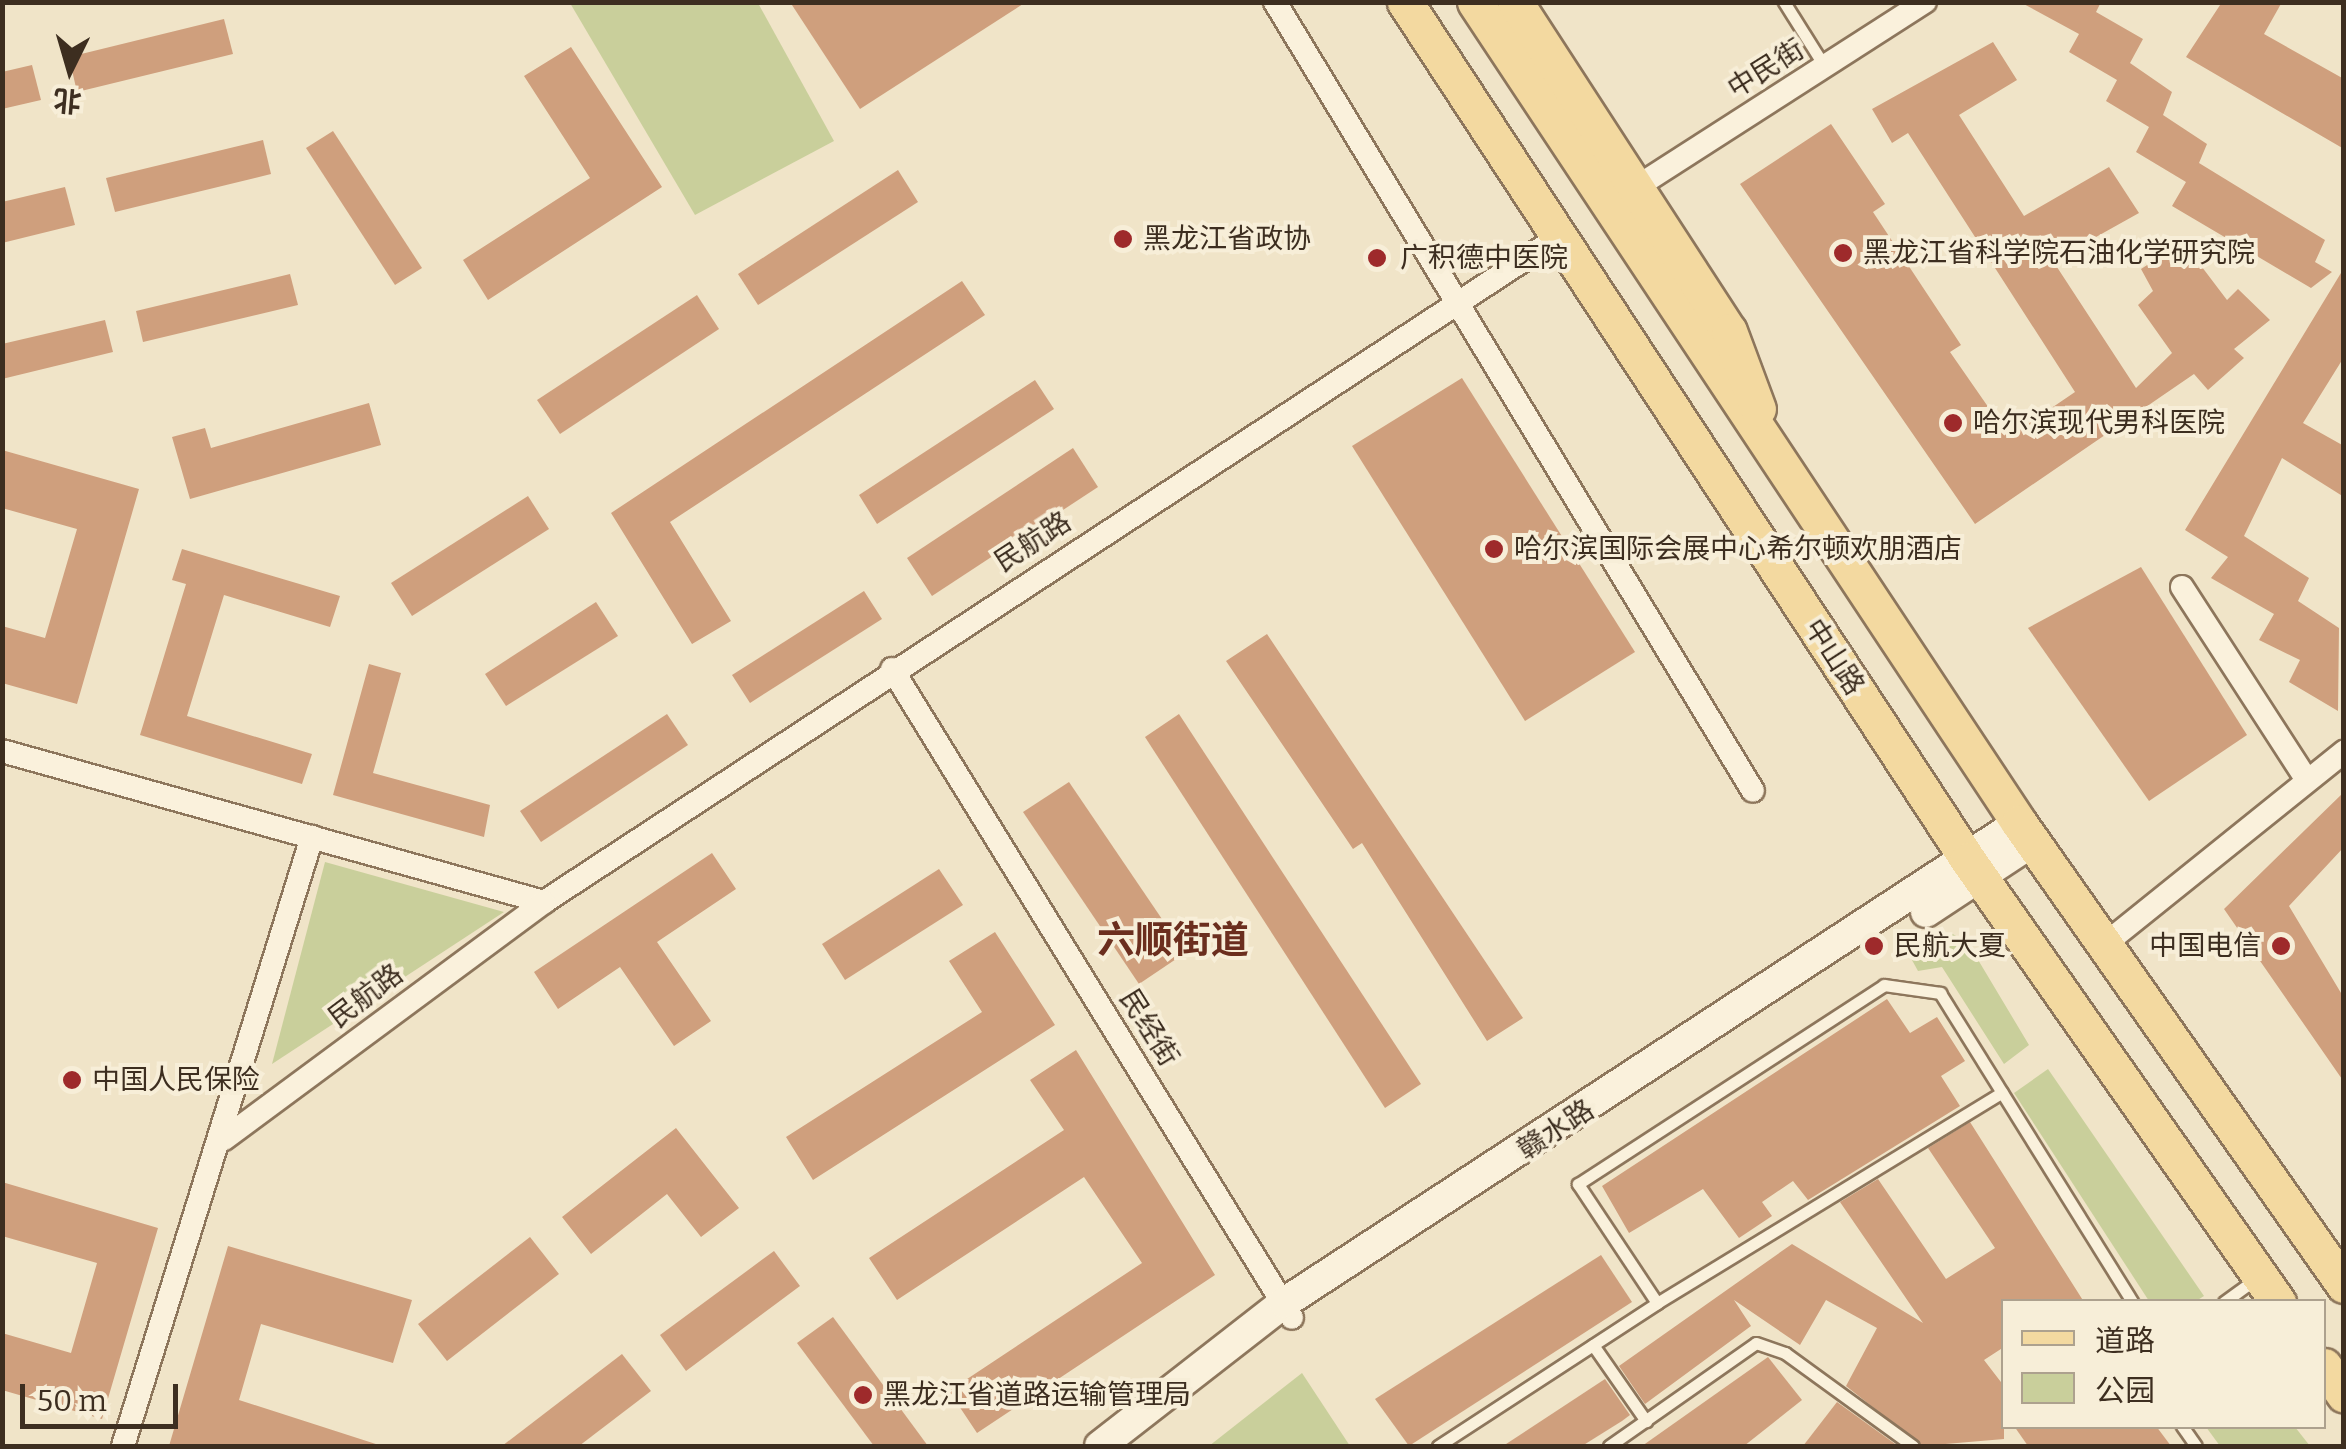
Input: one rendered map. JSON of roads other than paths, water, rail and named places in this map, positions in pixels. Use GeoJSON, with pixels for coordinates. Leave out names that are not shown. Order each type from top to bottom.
{"type":"FeatureCollection","features":[{"type":"Feature","properties":{"kind":"main road","name":"中山路"},"geometry":{"type":"LineString","coordinates":[[1405,2],[1974,869],[2269,1288]]}},
{"type":"Feature","properties":{"kind":"main road"},"geometry":{"type":"LineString","coordinates":[[1475,2],[2026,833],[2344,1285]]}},
{"type":"Feature","properties":{"kind":"main road"},"geometry":{"type":"LineString","coordinates":[[1514,2],[1730,331],[1772,453]]}},
{"type":"Feature","properties":{"kind":"main road","name":"赣水路"},"geometry":{"type":"LineString","coordinates":[[1100,1446],[1288,1310],[2026,833]]}},
{"type":"Feature","properties":{"kind":"main road","name":"赣水路"},"geometry":{"type":"LineString","coordinates":[[1125,1446],[1288,1310]]}},
{"type":"Feature","properties":{"kind":"main road"},"geometry":{"type":"LineString","coordinates":[[2326,1369],[2344,1395]]}},
{"type":"Feature","properties":{"kind":"street"},"geometry":{"type":"LineString","coordinates":[[1275,2],[1754,791]]}},
{"type":"Feature","properties":{"kind":"street","name":"中民街"},"geometry":{"type":"LineString","coordinates":[[1638,186],[1926,2]]}},
{"type":"Feature","properties":{"kind":"street","name":"民航路"},"geometry":{"type":"LineString","coordinates":[[224,1139],[544,902],[892,669],[1557,238]]}},
{"type":"Feature","properties":{"kind":"street"},"geometry":{"type":"LineString","coordinates":[[2182,588],[2306,778]]}},
{"type":"Feature","properties":{"kind":"street","name":"民经街"},"geometry":{"type":"LineString","coordinates":[[892,669],[1288,1310]]}},
{"type":"Feature","properties":{"kind":"street"},"geometry":{"type":"LineString","coordinates":[[2,751],[544,902]]}},
{"type":"Feature","properties":{"kind":"street"},"geometry":{"type":"LineString","coordinates":[[2106,944],[2342,751]]}},
{"type":"Feature","properties":{"kind":"street"},"geometry":{"type":"LineString","coordinates":[[124,1446],[224,1139],[312,837]]}},
{"type":"Feature","properties":{"kind":"lane"},"geometry":{"type":"LineString","coordinates":[[1784,2],[1825,67]]}},
{"type":"Feature","properties":{"kind":"lane"},"geometry":{"type":"LineString","coordinates":[[1657,1303],[1578,1184],[1884,985],[1940,993],[2130,1299]]}},
{"type":"Feature","properties":{"kind":"lane"},"geometry":{"type":"LineString","coordinates":[[1438,1446],[1657,1303],[2002,1092]]}},
{"type":"Feature","properties":{"kind":"lane"},"geometry":{"type":"LineString","coordinates":[[2234,1299],[2269,1288]]}},
{"type":"Feature","properties":{"kind":"lane"},"geometry":{"type":"LineString","coordinates":[[1609,1446],[1756,1343],[1785,1352],[1913,1446]]}},
{"type":"Feature","properties":{"kind":"lane"},"geometry":{"type":"LineString","coordinates":[[1593,1345],[1646,1420]]}},
{"type":"Feature","properties":{"kind":"place","name":"黑龙江省政协"},"geometry":{"type":"Point","coordinates":[1123,239]}},
{"type":"Feature","properties":{"kind":"place","name":"黑龙江省科学院石油化学研究院"},"geometry":{"type":"Point","coordinates":[1843,253]}},
{"type":"Feature","properties":{"kind":"place","name":"广积德中医院"},"geometry":{"type":"Point","coordinates":[1377,258]}},
{"type":"Feature","properties":{"kind":"place","name":"哈尔滨现代男科医院"},"geometry":{"type":"Point","coordinates":[1953,423]}},
{"type":"Feature","properties":{"kind":"place","name":"哈尔滨国际会展中心希尔顿欢朋酒店"},"geometry":{"type":"Point","coordinates":[1494,549]}},
{"type":"Feature","properties":{"kind":"place","name":"民航大夏"},"geometry":{"type":"Point","coordinates":[1874,946]}},
{"type":"Feature","properties":{"kind":"place","name":"中国电信"},"geometry":{"type":"Point","coordinates":[2281,946]}},
{"type":"Feature","properties":{"kind":"place","name":"中国人民保险"},"geometry":{"type":"Point","coordinates":[72,1080]}},
{"type":"Feature","properties":{"kind":"place","name":"黑龙江省道路运输管理局"},"geometry":{"type":"Point","coordinates":[863,1395]}},
{"type":"Feature","properties":{"kind":"district","name":"六顺街道"},"geometry":{"type":"Point","coordinates":[1173,941]}}]}
